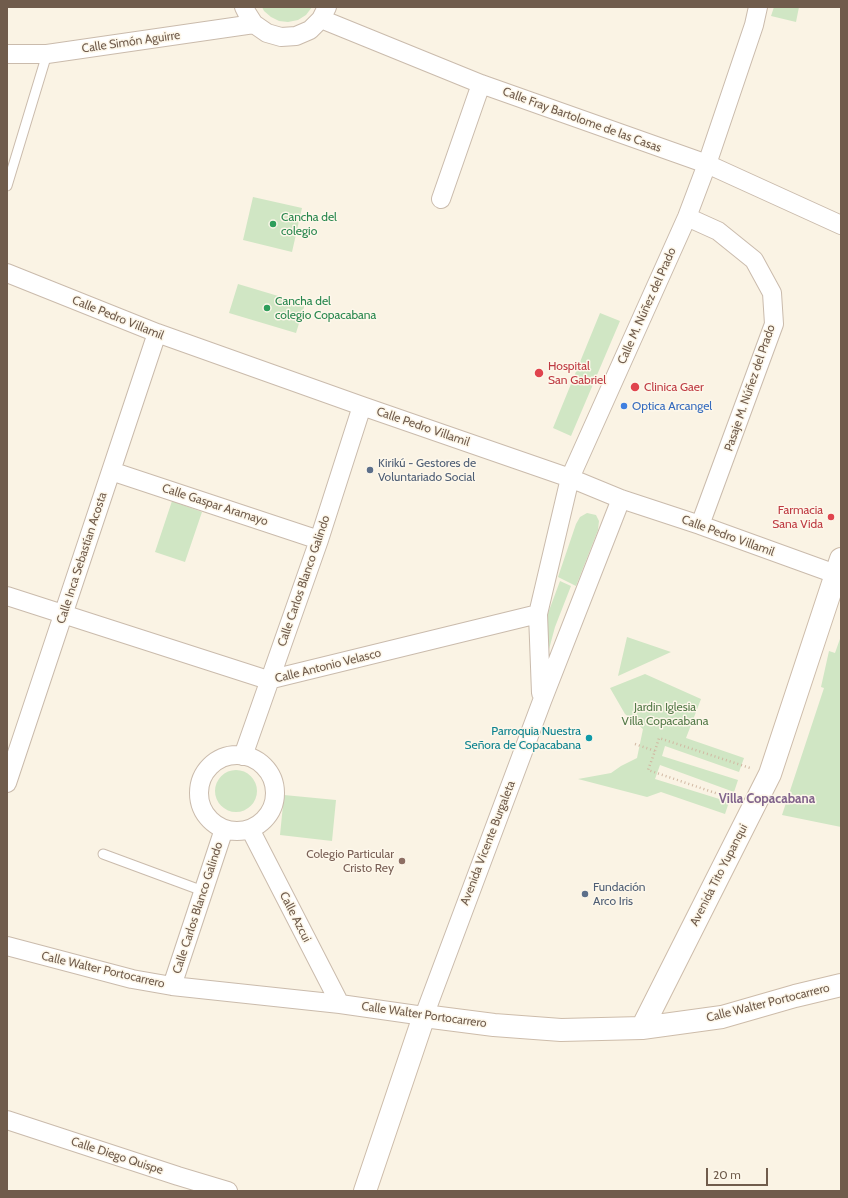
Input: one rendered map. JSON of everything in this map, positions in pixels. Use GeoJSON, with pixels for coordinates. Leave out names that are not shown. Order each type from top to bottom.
{"type":"FeatureCollection","features":[{"type":"Feature","properties":{"kind":"main road","name":"Avenida Tito Yupanqui"},"geometry":{"type":"LineString","coordinates":[[642,1028],[770,774],[839,570]]}},
{"type":"Feature","properties":{"kind":"main road","name":"Calle Walter Portocarrero"},"geometry":{"type":"LineString","coordinates":[[424,1016],[494,1025],[561,1030],[642,1028],[722,1017],[795,996],[841,985]]}},
{"type":"Feature","properties":{"kind":"main road","name":"Avenida Vicente Burgaleta"},"geometry":{"type":"LineString","coordinates":[[365,1191],[424,1016]]}},
{"type":"Feature","properties":{"kind":"street"},"geometry":{"type":"LineString","coordinates":[[244,7],[246,13],[254,24],[267,33],[281,37],[296,36],[310,30],[324,13]]}},
{"type":"Feature","properties":{"kind":"street","name":"Calle M. Núñez del Prado"},"geometry":{"type":"LineString","coordinates":[[542,701],[538,614],[570,478],[687,217],[707,164],[754,24],[758,7]]}},
{"type":"Feature","properties":{"kind":"street","name":"Calle Fray Bartolome de las Casas"},"geometry":{"type":"LineString","coordinates":[[324,13],[481,84],[707,164],[841,225]]}},
{"type":"Feature","properties":{"kind":"street","name":"Calle Simón Aguirre"},"geometry":{"type":"LineString","coordinates":[[7,54],[47,54],[254,24]]}},
{"type":"Feature","properties":{"kind":"street"},"geometry":{"type":"LineString","coordinates":[[441,200],[481,84]]}},
{"type":"Feature","properties":{"kind":"street","name":"Pasaje M. Núñez del Prado"},"geometry":{"type":"LineString","coordinates":[[687,217],[718,231],[754,260],[772,293],[774,324],[700,525]]}},
{"type":"Feature","properties":{"kind":"street","name":"Calle Pedro Villamil"},"geometry":{"type":"LineString","coordinates":[[7,273],[156,333],[570,478],[621,499],[839,570]]}},
{"type":"Feature","properties":{"kind":"street","name":"Calle Inca Sebastían Acosta"},"geometry":{"type":"LineString","coordinates":[[7,783],[156,333]]}},
{"type":"Feature","properties":{"kind":"street","name":"Calle Carlos Blanco Galindo"},"geometry":{"type":"LineString","coordinates":[[242,756],[319,540],[362,406]]}},
{"type":"Feature","properties":{"kind":"street","name":"Calle Gaspar Aramayo"},"geometry":{"type":"LineString","coordinates":[[111,470],[319,540]]}},
{"type":"Feature","properties":{"kind":"street","name":"Avenida Vicente Burgaleta"},"geometry":{"type":"LineString","coordinates":[[424,1016],[542,701],[621,499]]}},
{"type":"Feature","properties":{"kind":"street","name":"Calle Antonio Velasco"},"geometry":{"type":"LineString","coordinates":[[7,596],[268,680],[538,614]]}},
{"type":"Feature","properties":{"kind":"street"},"geometry":{"type":"LineString","coordinates":[[242,756],[254,760],[264,768],[271,778],[274,790],[274,802],[269,814],[260,823],[250,829],[237,831],[224,829],[214,824],[206,816],[198,795],[200,784],[204,774],[211,765],[221,758],[242,756]]}},
{"type":"Feature","properties":{"kind":"street","name":"Calle Carlos Blanco Galindo"},"geometry":{"type":"LineString","coordinates":[[172,986],[224,829]]}},
{"type":"Feature","properties":{"kind":"street","name":"Calle Azcui"},"geometry":{"type":"LineString","coordinates":[[250,829],[340,1004]]}},
{"type":"Feature","properties":{"kind":"street","name":"Calle Walter Portocarrero"},"geometry":{"type":"LineString","coordinates":[[7,946],[132,979],[172,986],[340,1004],[424,1016]]}},
{"type":"Feature","properties":{"kind":"street","name":"Calle Diego Quispe"},"geometry":{"type":"LineString","coordinates":[[7,1120],[175,1184],[228,1191]]}},
{"type":"Feature","properties":{"kind":"lane"},"geometry":{"type":"LineString","coordinates":[[7,186],[47,54]]}},
{"type":"Feature","properties":{"kind":"lane"},"geometry":{"type":"LineString","coordinates":[[103,854],[203,891]]}},
{"type":"Feature","properties":{"kind":"path"},"geometry":{"type":"LineString","coordinates":[[755,806],[648,770],[659,738],[770,774]]}},
{"type":"Feature","properties":{"kind":"path"},"geometry":{"type":"LineString","coordinates":[[635,744],[655,750]]}},
{"type":"Feature","properties":{"kind":"green space"},"geometry":{"type":"Polygon","coordinates":[[[262,7],[312,7],[306,15],[298,20],[288,22],[279,21],[271,17],[262,7]]]}},
{"type":"Feature","properties":{"kind":"green space"},"geometry":{"type":"Polygon","coordinates":[[[774,7],[799,7],[796,22],[771,16],[774,7]]]}},
{"type":"Feature","properties":{"kind":"green space","name":"Cancha del colegio"},"geometry":{"type":"Polygon","coordinates":[[[253,197],[302,208],[292,252],[243,240],[253,197]]]}},
{"type":"Feature","properties":{"kind":"green space","name":"Cancha del colegio Copacabana"},"geometry":{"type":"Polygon","coordinates":[[[238,284],[305,304],[296,333],[229,313],[238,284]]]}},
{"type":"Feature","properties":{"kind":"green space"},"geometry":{"type":"Polygon","coordinates":[[[600,313],[620,321],[571,436],[553,428],[600,313]]]}},
{"type":"Feature","properties":{"kind":"green space"},"geometry":{"type":"Polygon","coordinates":[[[172,501],[202,512],[185,562],[155,552],[172,501]]]}},
{"type":"Feature","properties":{"kind":"green space"},"geometry":{"type":"Polygon","coordinates":[[[587,513],[596,515],[599,521],[598,530],[576,586],[558,577],[576,524],[580,517],[587,513]]]}},
{"type":"Feature","properties":{"kind":"green space"},"geometry":{"type":"Polygon","coordinates":[[[560,581],[571,586],[555,627],[545,664],[544,624],[560,581]]]}},
{"type":"Feature","properties":{"kind":"green space"},"geometry":{"type":"Polygon","coordinates":[[[841,636],[841,827],[782,815],[824,688],[821,687],[829,651],[835,653],[841,636]]]}},
{"type":"Feature","properties":{"kind":"green space"},"geometry":{"type":"Polygon","coordinates":[[[627,637],[671,652],[618,676],[627,637]]]}},
{"type":"Feature","properties":{"kind":"green space","name":"Jardin Iglesia Villa Copacabana"},"geometry":{"type":"Polygon","coordinates":[[[645,674],[701,699],[686,738],[744,758],[739,772],[665,746],[662,756],[738,780],[734,792],[660,765],[655,779],[729,802],[725,814],[661,792],[647,797],[578,779],[611,773],[637,758],[643,729],[625,714],[610,688],[645,674]]]}},
{"type":"Feature","properties":{"kind":"green space"},"geometry":{"type":"Polygon","coordinates":[[[236,770],[251,776],[257,791],[251,806],[236,812],[221,806],[215,791],[221,776],[236,770]]]}},
{"type":"Feature","properties":{"kind":"green space"},"geometry":{"type":"Polygon","coordinates":[[[284,795],[336,800],[332,841],[280,835],[284,795]]]}},
{"type":"Feature","properties":{"kind":"place","name":"Cancha del colegio"},"geometry":{"type":"Point","coordinates":[273,224]}},
{"type":"Feature","properties":{"kind":"place","name":"Cancha del colegio Copacabana"},"geometry":{"type":"Point","coordinates":[267,308]}},
{"type":"Feature","properties":{"kind":"place","name":"Hospital San Gabriel"},"geometry":{"type":"Point","coordinates":[539,373]}},
{"type":"Feature","properties":{"kind":"place","name":"Clinica Gaer"},"geometry":{"type":"Point","coordinates":[635,387]}},
{"type":"Feature","properties":{"kind":"place","name":"Optica Arcangel"},"geometry":{"type":"Point","coordinates":[624,406]}},
{"type":"Feature","properties":{"kind":"place","name":"Kirikú - Gestores de Voluntariado Social"},"geometry":{"type":"Point","coordinates":[370,470]}},
{"type":"Feature","properties":{"kind":"place","name":"Farmacia Sana Vida"},"geometry":{"type":"Point","coordinates":[831,517]}},
{"type":"Feature","properties":{"kind":"place","name":"Parroquia Nuestra Señora de Copacabana"},"geometry":{"type":"Point","coordinates":[589,738]}},
{"type":"Feature","properties":{"kind":"place","name":"Colegio Particular Cristo Rey"},"geometry":{"type":"Point","coordinates":[402,861]}},
{"type":"Feature","properties":{"kind":"place","name":"Fundación Arco Iris"},"geometry":{"type":"Point","coordinates":[585,894]}},
{"type":"Feature","properties":{"kind":"district","name":"Villa Copacabana"},"geometry":{"type":"Point","coordinates":[767,799]}}]}
